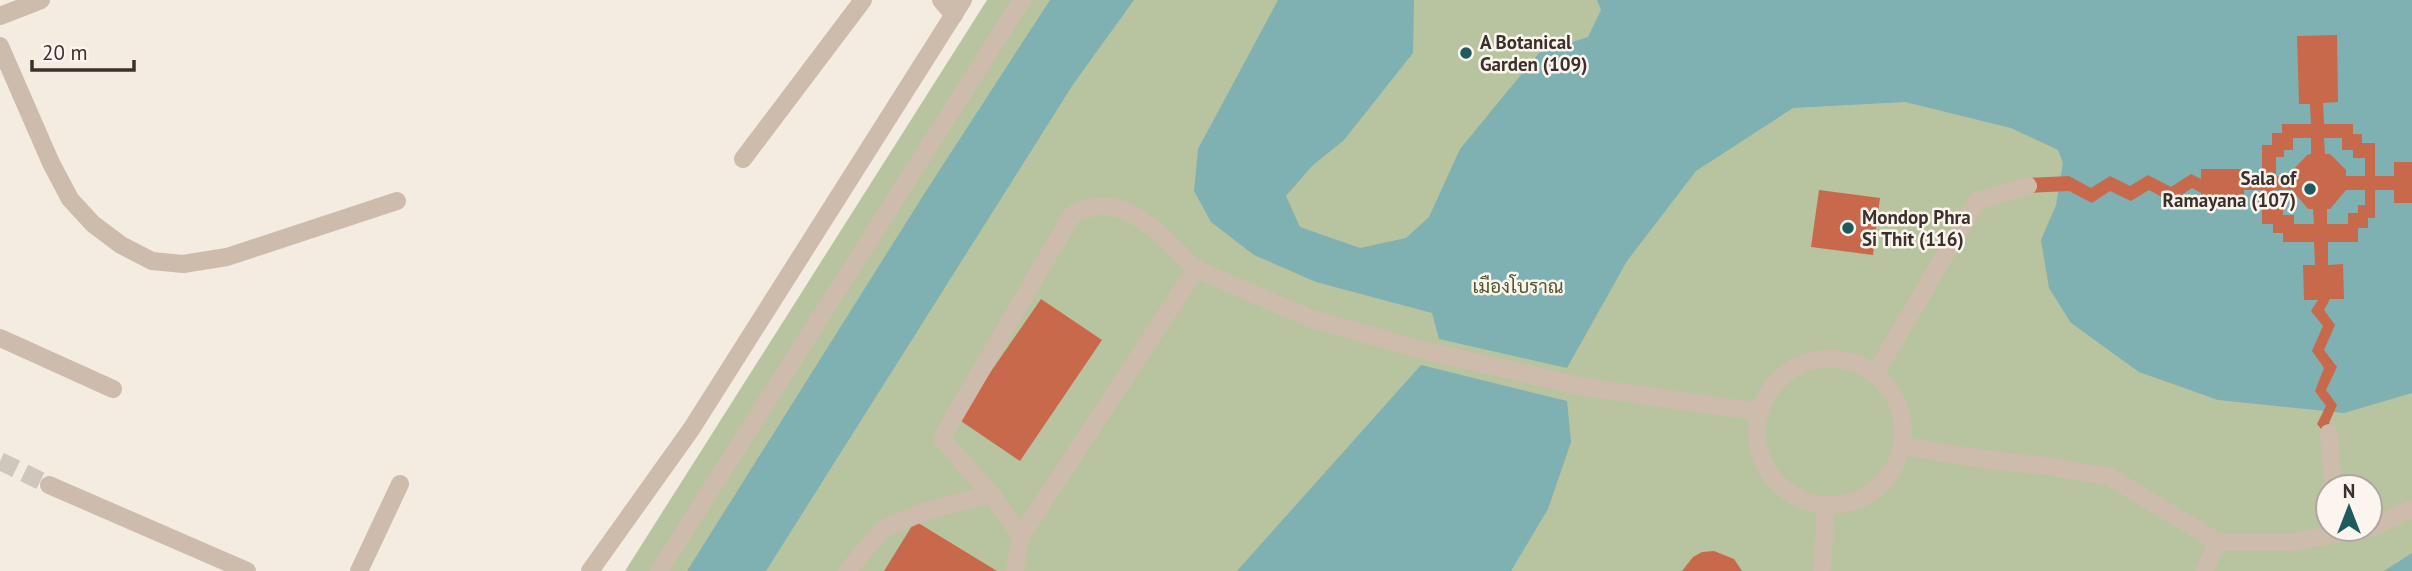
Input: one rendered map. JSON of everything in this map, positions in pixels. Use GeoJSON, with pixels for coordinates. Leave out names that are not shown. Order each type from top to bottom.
{"type":"FeatureCollection","features":[{"type":"Feature","properties":{"kind":"lane"},"geometry":{"type":"LineString","coordinates":[[0,16],[41,0]]}},
{"type":"Feature","properties":{"kind":"lane"},"geometry":{"type":"LineString","coordinates":[[743,159],[863,0]]}},
{"type":"Feature","properties":{"kind":"lane"},"geometry":{"type":"LineString","coordinates":[[590,571],[692,428],[959,8],[941,0]]}},
{"type":"Feature","properties":{"kind":"lane"},"geometry":{"type":"LineString","coordinates":[[659,571],[1022,0]]}},
{"type":"Feature","properties":{"kind":"lane"},"geometry":{"type":"LineString","coordinates":[[0,46],[51,163],[70,199],[102,231],[121,245],[152,261],[183,264],[228,257],[397,201]]}},
{"type":"Feature","properties":{"kind":"lane"},"geometry":{"type":"LineString","coordinates":[[1875,374],[1977,201],[2028,186]]}},
{"type":"Feature","properties":{"kind":"lane"},"geometry":{"type":"LineString","coordinates":[[1021,536],[991,494],[943,440],[945,432],[1072,215],[1086,209],[1105,206],[1132,213],[1196,269],[1309,318],[1418,349],[1584,387],[1758,412]]}},
{"type":"Feature","properties":{"kind":"lane"},"geometry":{"type":"LineString","coordinates":[[1015,571],[1021,536],[1196,269]]}},
{"type":"Feature","properties":{"kind":"lane"},"geometry":{"type":"LineString","coordinates":[[0,338],[113,389]]}},
{"type":"Feature","properties":{"kind":"lane"},"geometry":{"type":"LineString","coordinates":[[1827,359],[1853,362],[1875,374],[1893,393],[1902,414],[1903,446],[1887,480],[1863,499],[1826,506],[1801,500],[1775,482],[1761,460],[1756,435],[1758,412],[1776,382],[1796,367],[1827,359]]}},
{"type":"Feature","properties":{"kind":"lane"},"geometry":{"type":"LineString","coordinates":[[2329,433],[2332,473]]}},
{"type":"Feature","properties":{"kind":"lane"},"geometry":{"type":"LineString","coordinates":[[1903,446],[1981,460],[2046,466],[2110,477],[2218,542],[2294,542],[2314,537]]}},
{"type":"Feature","properties":{"kind":"lane"},"geometry":{"type":"LineString","coordinates":[[359,571],[400,484]]}},
{"type":"Feature","properties":{"kind":"lane"},"geometry":{"type":"LineString","coordinates":[[49,485],[247,571]]}},
{"type":"Feature","properties":{"kind":"lane"},"geometry":{"type":"LineString","coordinates":[[847,571],[883,529],[924,512],[991,494]]}},
{"type":"Feature","properties":{"kind":"lane"},"geometry":{"type":"LineString","coordinates":[[1822,571],[1826,506]]}},
{"type":"Feature","properties":{"kind":"lane"},"geometry":{"type":"LineString","coordinates":[[2384,522],[2412,509]]}},
{"type":"Feature","properties":{"kind":"lane"},"geometry":{"type":"LineString","coordinates":[[2204,571],[2218,542]]}},
{"type":"Feature","properties":{"kind":"green space","name":"เมืองโบราณ"},"geometry":{"type":"Polygon","coordinates":[[[987,0],[2412,0],[2412,571],[625,571],[987,0]]]}},
{"type":"Feature","properties":{"kind":"water"},"geometry":{"type":"Polygon","coordinates":[[[1050,0],[1134,0],[1074,83],[766,571],[687,571],[926,191],[1050,0]]]}},
{"type":"Feature","properties":{"kind":"water"},"geometry":{"type":"Polygon","coordinates":[[[1278,0],[1414,0],[1413,53],[1344,140],[1312,166],[1286,196],[1300,227],[1360,248],[1406,238],[1429,217],[1460,149],[1539,53],[1588,37],[1601,10],[1597,0],[2412,0],[2412,393],[2344,413],[2218,400],[2139,372],[2071,323],[2049,288],[2041,240],[2056,205],[2063,163],[2058,150],[2011,128],[1905,102],[1793,108],[1696,171],[1627,261],[1567,368],[1439,339],[1432,313],[1316,282],[1254,255],[1211,222],[1194,191],[1198,149],[1278,0]]]}},
{"type":"Feature","properties":{"kind":"water"},"geometry":{"type":"Polygon","coordinates":[[[1421,365],[1567,401],[1571,442],[1548,509],[1511,571],[1237,571],[1421,365]]]}},
{"type":"Feature","properties":{"kind":"water"},"geometry":{"type":"Polygon","coordinates":[[[2412,553],[2412,571],[2384,571],[2412,553]]]}},
{"type":"Feature","properties":{"kind":"building"},"geometry":{"type":"Polygon","coordinates":[[[2337,35],[2338,102],[2323,103],[2324,124],[2353,124],[2353,134],[2362,134],[2362,143],[2375,143],[2375,176],[2394,176],[2394,162],[2412,162],[2412,203],[2394,203],[2394,190],[2375,190],[2375,218],[2368,218],[2368,228],[2358,228],[2358,242],[2328,242],[2328,265],[2343,264],[2344,299],[2330,299],[2324,310],[2335,325],[2324,350],[2337,367],[2326,390],[2337,405],[2329,423],[2334,429],[2326,435],[2317,424],[2326,406],[2315,391],[2324,368],[2312,351],[2323,326],[2311,311],[2318,300],[2304,300],[2303,265],[2315,265],[2314,242],[2283,242],[2283,233],[2273,233],[2273,224],[2262,224],[2262,190],[2244,190],[2244,204],[2201,204],[2201,193],[2192,188],[2171,202],[2149,190],[2131,201],[2110,191],[2092,203],[2069,191],[2028,193],[2028,178],[2069,176],[2091,188],[2110,176],[2130,186],[2148,175],[2171,187],[2191,174],[2201,179],[2201,169],[2244,169],[2244,176],[2262,176],[2262,145],[2272,145],[2272,133],[2282,133],[2282,124],[2311,124],[2310,104],[2299,104],[2297,36],[2337,35]],[[2293,138],[2293,150],[2284,150],[2284,157],[2276,157],[2276,176],[2292,176],[2292,171],[2311,154],[2311,138],[2293,138]],[[2324,138],[2325,154],[2330,154],[2346,170],[2346,176],[2365,176],[2365,158],[2353,158],[2353,150],[2342,150],[2342,138],[2324,138]],[[2276,190],[2276,206],[2283,206],[2283,215],[2294,215],[2294,224],[2314,224],[2313,209],[2308,209],[2292,190],[2276,190]],[[2346,190],[2330,209],[2327,209],[2327,224],[2348,224],[2348,213],[2358,213],[2358,205],[2365,205],[2365,190],[2346,190]]]}},
{"type":"Feature","properties":{"kind":"building"},"geometry":{"type":"Polygon","coordinates":[[[1819,190],[1880,198],[1873,255],[1811,247],[1819,190]]]}},
{"type":"Feature","properties":{"kind":"building"},"geometry":{"type":"Polygon","coordinates":[[[1041,299],[1102,340],[1020,461],[958,419],[1041,299]]]}},
{"type":"Feature","properties":{"kind":"building"},"geometry":{"type":"Polygon","coordinates":[[[915,521],[997,571],[884,571],[915,521]]]}},
{"type":"Feature","properties":{"kind":"building"},"geometry":{"type":"Polygon","coordinates":[[[1714,551],[1734,559],[1742,571],[1682,571],[1693,557],[1702,552],[1714,551]]]}},
{"type":"Feature","properties":{"kind":"tunnel"},"geometry":{"type":"LineString","coordinates":[[0,461],[49,485]]}},
{"type":"Feature","properties":{"kind":"place","name":"A Botanical Garden (109)"},"geometry":{"type":"Point","coordinates":[1466,53]}},
{"type":"Feature","properties":{"kind":"place","name":"Sala of Ramayana (107)"},"geometry":{"type":"Point","coordinates":[2310,189]}},
{"type":"Feature","properties":{"kind":"place","name":"Mondop Phra Si Thit (116)"},"geometry":{"type":"Point","coordinates":[1848,228]}}]}
